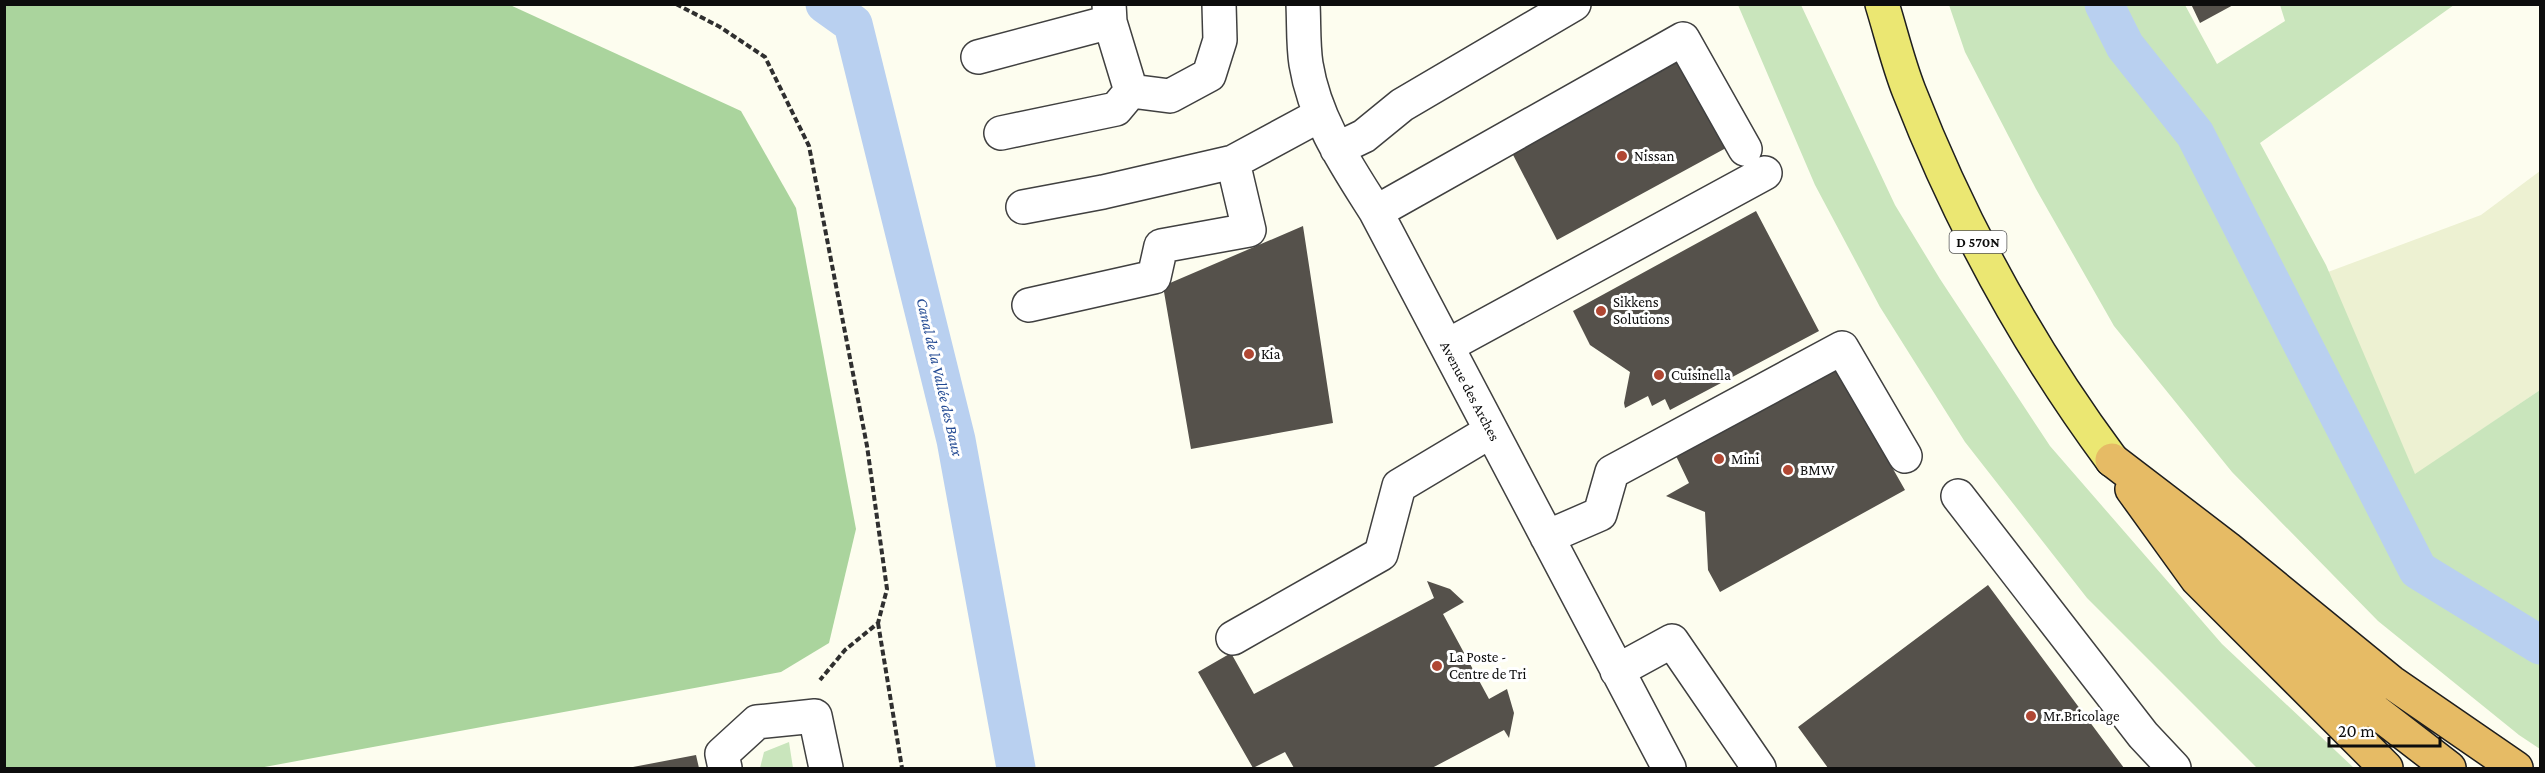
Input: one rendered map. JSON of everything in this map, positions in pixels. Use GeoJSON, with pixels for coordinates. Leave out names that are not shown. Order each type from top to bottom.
{"type":"FeatureCollection","features":[{"type":"Feature","properties":{"kind":"highway"},"geometry":{"type":"LineString","coordinates":[[2112,460],[2227,548],[2391,682],[2514,767]]}},
{"type":"Feature","properties":{"kind":"highway"},"geometry":{"type":"LineString","coordinates":[[2112,460],[2197,579],[2386,768]]}},
{"type":"Feature","properties":{"kind":"highway"},"geometry":{"type":"LineString","coordinates":[[2112,460],[2211,563],[2297,643],[2375,711],[2449,768]]}},
{"type":"Feature","properties":{"kind":"main road","name":"D 570N"},"geometry":{"type":"LineString","coordinates":[[1882,4],[1908,90],[1955,198],[2009,300],[2072,406],[2112,460]]}},
{"type":"Feature","properties":{"kind":"street"},"geometry":{"type":"LineString","coordinates":[[1131,90],[1170,96],[1209,75],[1220,40],[1219,4]]}},
{"type":"Feature","properties":{"kind":"street","name":"Avenue des Arches"},"geometry":{"type":"LineString","coordinates":[[1303,4],[1306,64],[1320,115],[1336,149],[1376,212],[1669,768]]}},
{"type":"Feature","properties":{"kind":"street"},"geometry":{"type":"LineString","coordinates":[[1336,149],[1364,136],[1402,105],[1574,4]]}},
{"type":"Feature","properties":{"kind":"street"},"geometry":{"type":"LineString","coordinates":[[978,57],[1110,13],[1131,90]]}},
{"type":"Feature","properties":{"kind":"street"},"geometry":{"type":"LineString","coordinates":[[1376,212],[1683,39],[1755,161],[1447,346]]}},
{"type":"Feature","properties":{"kind":"street"},"geometry":{"type":"LineString","coordinates":[[1001,133],[1116,109],[1131,90]]}},
{"type":"Feature","properties":{"kind":"street"},"geometry":{"type":"LineString","coordinates":[[1023,207],[1103,192],[1233,162],[1320,115]]}},
{"type":"Feature","properties":{"kind":"street"},"geometry":{"type":"LineString","coordinates":[[1029,305],[1154,277],[1161,246],[1249,230],[1233,162]]}},
{"type":"Feature","properties":{"kind":"street"},"geometry":{"type":"LineString","coordinates":[[1547,537],[1600,514],[1612,472],[1842,348],[1905,456]]}},
{"type":"Feature","properties":{"kind":"street"},"geometry":{"type":"LineString","coordinates":[[1233,638],[1381,554],[1399,486],[1491,431]]}},
{"type":"Feature","properties":{"kind":"street"},"geometry":{"type":"LineString","coordinates":[[1958,496],[2142,735],[2174,768]]}},
{"type":"Feature","properties":{"kind":"street"},"geometry":{"type":"LineString","coordinates":[[1617,671],[1672,641],[1759,768]]}},
{"type":"Feature","properties":{"kind":"street"},"geometry":{"type":"LineString","coordinates":[[725,768],[722,754],[757,723],[815,716],[826,768]]}},
{"type":"Feature","properties":{"kind":"path"},"geometry":{"type":"LineString","coordinates":[[676,4],[720,27],[765,57],[809,146],[867,446],[887,589],[878,623],[902,768]]}},
{"type":"Feature","properties":{"kind":"path"},"geometry":{"type":"LineString","coordinates":[[815,716],[819,682],[845,650],[878,623]]}},
{"type":"Feature","properties":{"kind":"green space"},"geometry":{"type":"Polygon","coordinates":[[[5,4],[510,5],[741,111],[796,208],[856,529],[829,643],[781,672],[259,768],[5,768],[5,4]]]}},
{"type":"Feature","properties":{"kind":"green space"},"geometry":{"type":"Polygon","coordinates":[[[1738,5],[1801,5],[1895,205],[1940,279],[2050,446],[2222,644],[2354,768],[2257,768],[2087,598],[1965,442],[1880,307],[1815,185],[1738,5]]]}},
{"type":"Feature","properties":{"kind":"green space"},"geometry":{"type":"Polygon","coordinates":[[[1949,5],[2185,5],[2217,64],[2285,21],[2280,5],[2454,5],[2260,143],[2326,265],[2415,474],[2540,390],[2540,749],[2519,735],[2378,621],[2232,472],[2114,326],[2036,189],[1965,52],[1949,5]]]}},
{"type":"Feature","properties":{"kind":"green space"},"geometry":{"type":"Polygon","coordinates":[[[2540,171],[2540,390],[2415,475],[2328,272],[2481,215],[2540,171]]]}},
{"type":"Feature","properties":{"kind":"green space"},"geometry":{"type":"Polygon","coordinates":[[[789,742],[793,768],[760,768],[764,752],[789,742]]]}},
{"type":"Feature","properties":{"kind":"building"},"geometry":{"type":"Polygon","coordinates":[[[2191,4],[2235,4],[2200,23],[2191,4]]]}},
{"type":"Feature","properties":{"kind":"building","name":"Nissan"},"geometry":{"type":"Polygon","coordinates":[[[1680,57],[1726,148],[1557,240],[1510,149],[1680,57]]]}},
{"type":"Feature","properties":{"kind":"building"},"geometry":{"type":"Polygon","coordinates":[[[1756,211],[1819,331],[1670,410],[1665,399],[1652,406],[1648,396],[1625,408],[1630,372],[1590,345],[1573,311],[1756,211]]]}},
{"type":"Feature","properties":{"kind":"building","name":"Kia"},"geometry":{"type":"Polygon","coordinates":[[[1303,226],[1333,423],[1191,449],[1163,286],[1303,226]]]}},
{"type":"Feature","properties":{"kind":"building","name":"BMW"},"geometry":{"type":"Polygon","coordinates":[[[1835,367],[1905,490],[1720,592],[1708,570],[1705,512],[1666,496],[1689,483],[1676,456],[1835,367]]]}},
{"type":"Feature","properties":{"kind":"building"},"geometry":{"type":"Polygon","coordinates":[[[1427,581],[1450,589],[1464,602],[1443,614],[1489,699],[1507,689],[1514,713],[1509,738],[1504,730],[1432,768],[1294,768],[1285,752],[1253,768],[1198,672],[1231,653],[1254,694],[1434,598],[1427,581]]]}},
{"type":"Feature","properties":{"kind":"building"},"geometry":{"type":"Polygon","coordinates":[[[1988,585],[2124,768],[1828,768],[1798,727],[1988,585]]]}},
{"type":"Feature","properties":{"kind":"building"},"geometry":{"type":"Polygon","coordinates":[[[696,755],[699,768],[633,768],[633,767],[696,755]]]}},
{"type":"Feature","properties":{"kind":"waterway","name":"Canal de la Vallée des Baux"},"geometry":{"type":"LineString","coordinates":[[825,4],[853,24],[956,440],[1016,768]]}},
{"type":"Feature","properties":{"kind":"waterway"},"geometry":{"type":"LineString","coordinates":[[2104,4],[2125,46],[2195,134],[2418,570],[2540,645]]}},
{"type":"Feature","properties":{"kind":"place","name":"Nissan"},"geometry":{"type":"Point","coordinates":[1622,156]}},
{"type":"Feature","properties":{"kind":"place","name":"Sikkens Solutions"},"geometry":{"type":"Point","coordinates":[1601,311]}},
{"type":"Feature","properties":{"kind":"place","name":"Kia"},"geometry":{"type":"Point","coordinates":[1249,354]}},
{"type":"Feature","properties":{"kind":"place","name":"Cuisinella"},"geometry":{"type":"Point","coordinates":[1659,375]}},
{"type":"Feature","properties":{"kind":"place","name":"Mini"},"geometry":{"type":"Point","coordinates":[1719,459]}},
{"type":"Feature","properties":{"kind":"place","name":"BMW"},"geometry":{"type":"Point","coordinates":[1788,470]}},
{"type":"Feature","properties":{"kind":"place","name":"La Poste - Centre de Tri"},"geometry":{"type":"Point","coordinates":[1437,666]}},
{"type":"Feature","properties":{"kind":"place","name":"Mr.Bricolage"},"geometry":{"type":"Point","coordinates":[2031,716]}}]}
